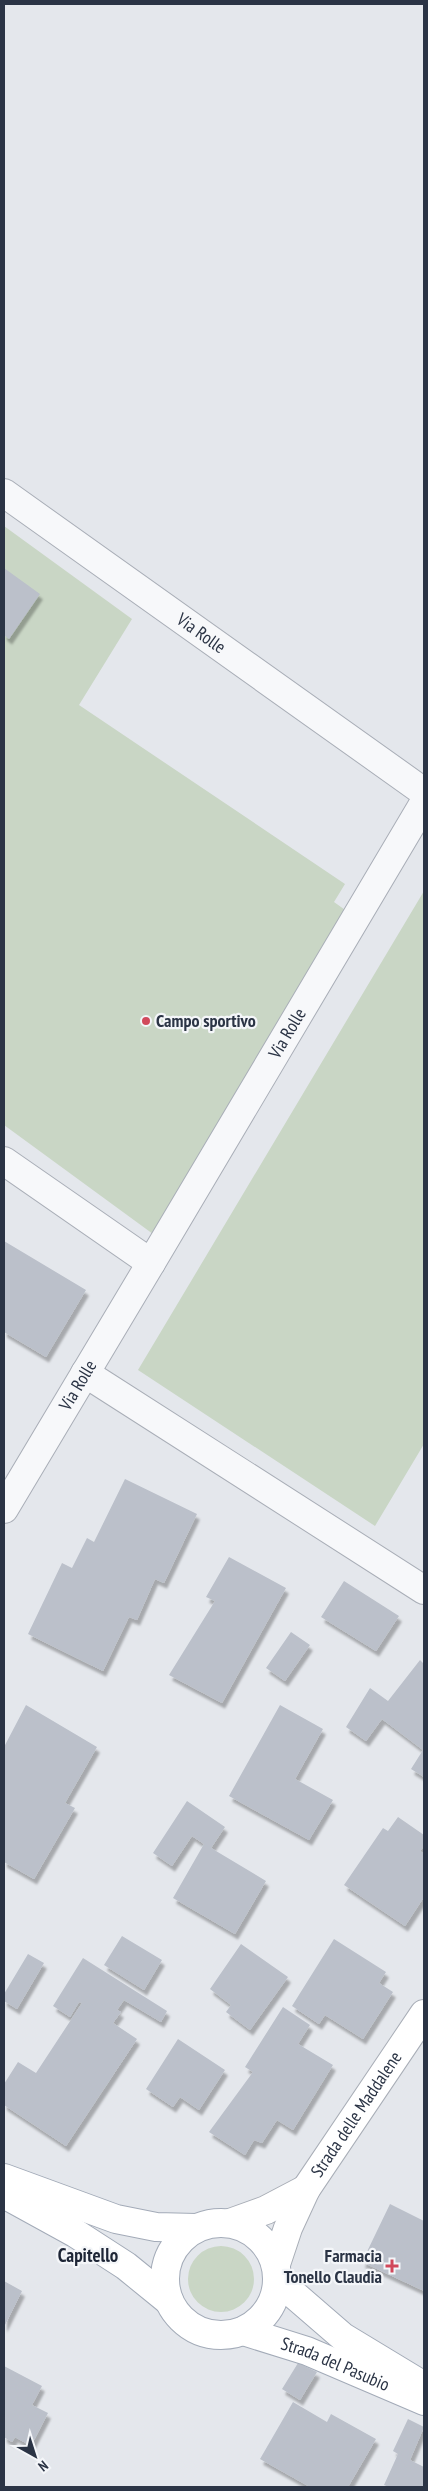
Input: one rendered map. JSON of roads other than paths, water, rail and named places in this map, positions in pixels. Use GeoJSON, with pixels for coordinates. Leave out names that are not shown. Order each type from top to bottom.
{"type":"FeatureCollection","features":[{"type":"Feature","properties":{"kind":"main road","name":"Strada delle Maddalene"},"geometry":{"type":"LineString","coordinates":[[276,2272],[288,2228],[306,2189],[424,2014]]}},
{"type":"Feature","properties":{"kind":"main road"},"geometry":{"type":"LineString","coordinates":[[4,2178],[116,2218],[156,2228],[196,2228],[230,2223],[250,2230],[266,2244],[276,2272],[273,2301],[261,2319],[243,2331],[222,2335],[199,2331],[181,2319],[169,2301],[126,2266],[75,2233],[4,2194]]}},
{"type":"Feature","properties":{"kind":"main road","name":"Strada delle Maddalene"},"geometry":{"type":"LineString","coordinates":[[230,2223],[266,2210],[306,2189]]}},
{"type":"Feature","properties":{"kind":"main road"},"geometry":{"type":"LineString","coordinates":[[169,2301],[164,2280],[168,2259],[179,2240],[196,2228]]}},
{"type":"Feature","properties":{"kind":"main road","name":"Strada del Pasubio"},"geometry":{"type":"LineString","coordinates":[[276,2272],[343,2337],[424,2386]]}},
{"type":"Feature","properties":{"kind":"main road","name":"Strada del Pasubio"},"geometry":{"type":"LineString","coordinates":[[243,2331],[307,2351],[424,2401]]}},
{"type":"Feature","properties":{"kind":"street","name":"Via Rolle"},"geometry":{"type":"LineString","coordinates":[[4,493],[424,792]]}},
{"type":"Feature","properties":{"kind":"street","name":"Via Rolle"},"geometry":{"type":"LineString","coordinates":[[4,1509],[424,803]]}},
{"type":"Feature","properties":{"kind":"street"},"geometry":{"type":"LineString","coordinates":[[4,1161],[151,1263]]}},
{"type":"Feature","properties":{"kind":"street"},"geometry":{"type":"LineString","coordinates":[[85,1373],[424,1590]]}},
{"type":"Feature","properties":{"kind":"place","name":"Campo sportivo"},"geometry":{"type":"Point","coordinates":[146,1021]}},
{"type":"Feature","properties":{"kind":"place","name":"Farmacia Tonello Claudia"},"geometry":{"type":"Point","coordinates":[392,2266]}},
{"type":"Feature","properties":{"kind":"district","name":"Capitello"},"geometry":{"type":"Point","coordinates":[88,2255]}}]}
